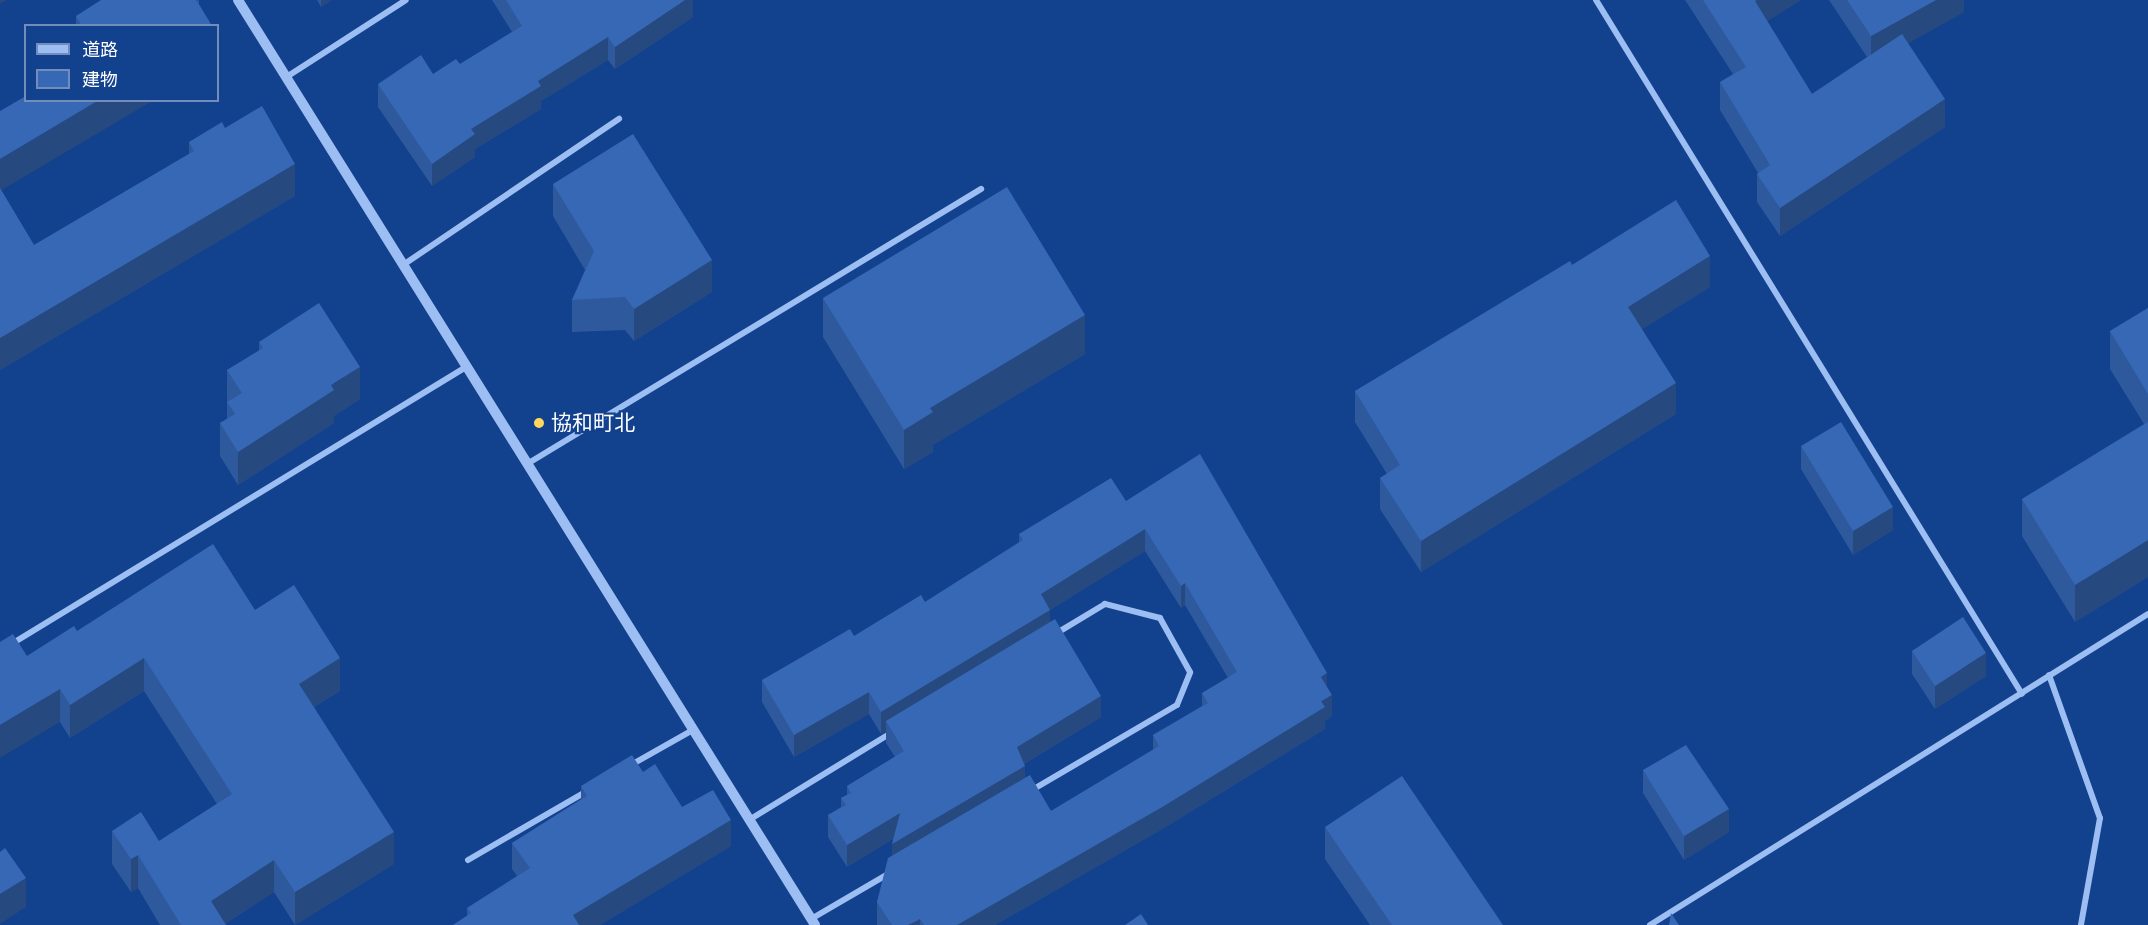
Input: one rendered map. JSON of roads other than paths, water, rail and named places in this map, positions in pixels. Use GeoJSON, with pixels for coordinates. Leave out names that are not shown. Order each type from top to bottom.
{"type":"FeatureCollection","features":[{"type":"Feature","properties":{"kind":"street"},"geometry":{"type":"LineString","coordinates":[[238,0],[288,76],[466,367],[813,922],[892,872]]}},
{"type":"Feature","properties":{"kind":"street"},"geometry":{"type":"LineString","coordinates":[[288,76],[406,0]]}},
{"type":"Feature","properties":{"kind":"street"},"geometry":{"type":"LineString","coordinates":[[1596,0],[2022,694]]}},
{"type":"Feature","properties":{"kind":"street"},"geometry":{"type":"LineString","coordinates":[[403,265],[619,119]]}},
{"type":"Feature","properties":{"kind":"street"},"geometry":{"type":"LineString","coordinates":[[527,464],[981,189]]}},
{"type":"Feature","properties":{"kind":"street"},"geometry":{"type":"LineString","coordinates":[[0,651],[466,367]]}},
{"type":"Feature","properties":{"kind":"street"},"geometry":{"type":"LineString","coordinates":[[1025,794],[1178,705],[1190,672],[1160,618],[1105,604],[1054,635]]}},
{"type":"Feature","properties":{"kind":"street"},"geometry":{"type":"LineString","coordinates":[[1650,925],[2148,614]]}},
{"type":"Feature","properties":{"kind":"street"},"geometry":{"type":"LineString","coordinates":[[2049,675],[2100,818],[2081,925]]}},
{"type":"Feature","properties":{"kind":"street"},"geometry":{"type":"LineString","coordinates":[[749,820],[901,728]]}},
{"type":"Feature","properties":{"kind":"street"},"geometry":{"type":"LineString","coordinates":[[621,771],[693,730]]}},
{"type":"Feature","properties":{"kind":"street"},"geometry":{"type":"LineString","coordinates":[[468,860],[591,789]]}},
{"type":"Feature","properties":{"kind":"place","name":"協和町北"},"geometry":{"type":"Point","coordinates":[539,423]}}]}
